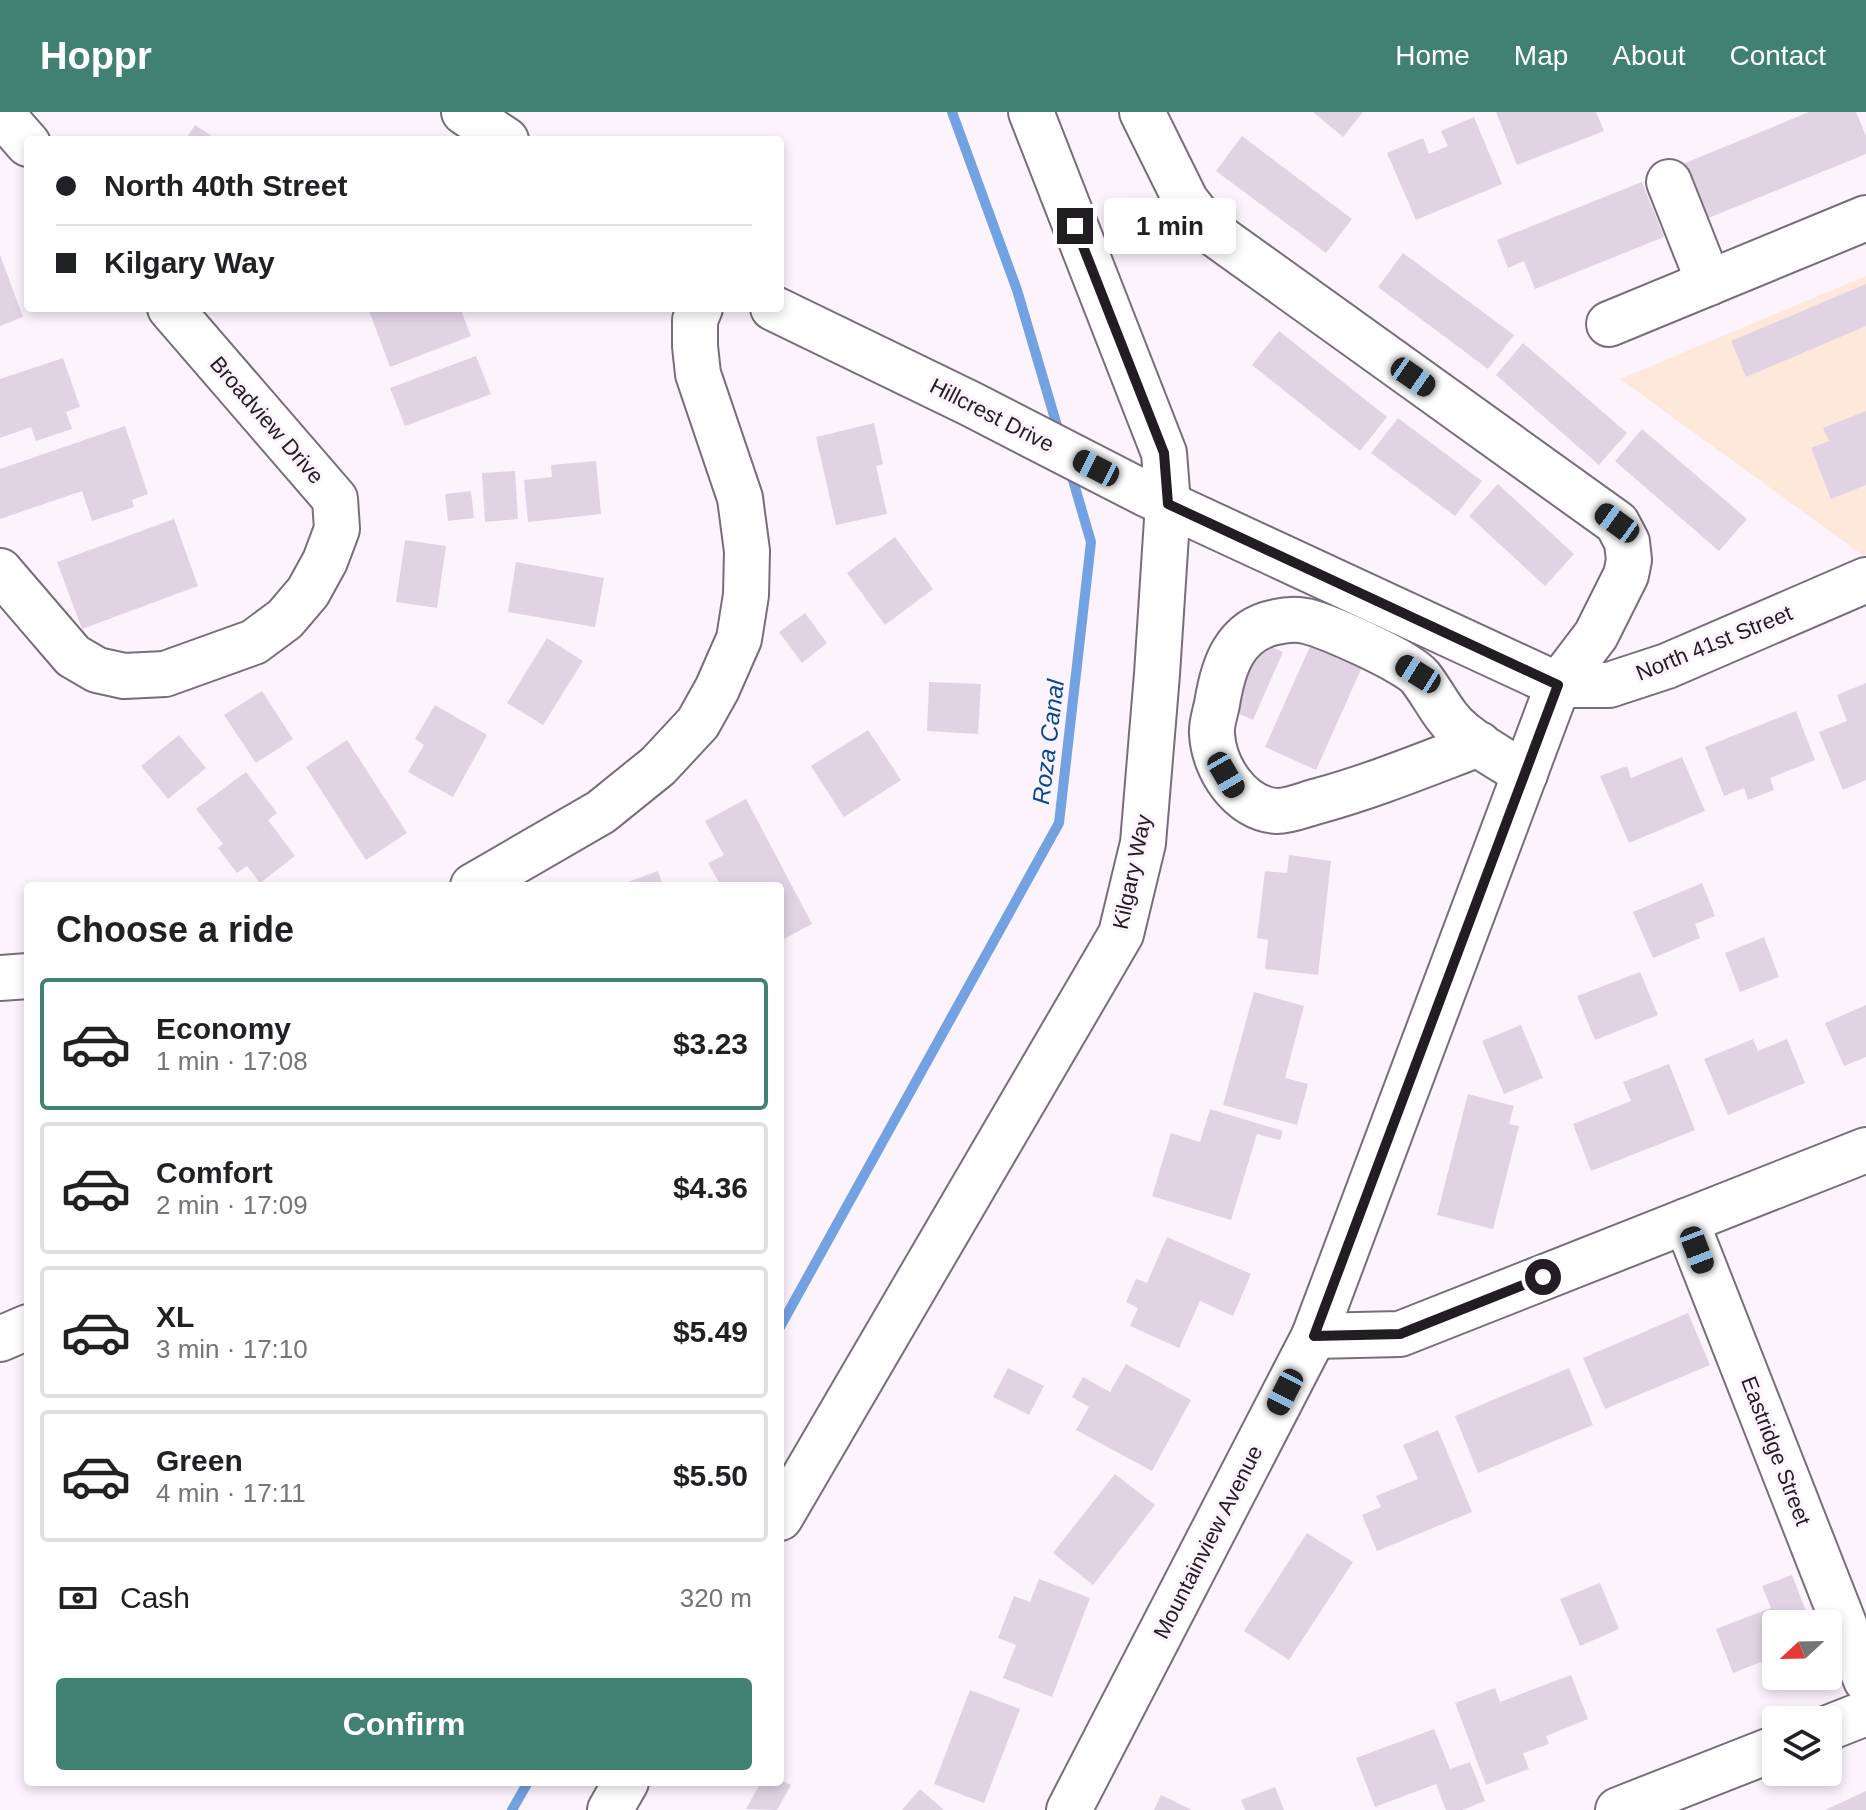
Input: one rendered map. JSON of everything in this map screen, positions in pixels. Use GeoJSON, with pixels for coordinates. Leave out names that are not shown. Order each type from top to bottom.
{"type":"FeatureCollection","features":[{"type":"Feature","properties":{"kind":"street"},"geometry":{"type":"LineString","coordinates":[[0,112],[24,139]]}},
{"type":"Feature","properties":{"kind":"street"},"geometry":{"type":"LineString","coordinates":[[464,112],[500,136]]}},
{"type":"Feature","properties":{"kind":"street","name":"Kilgary Way"},"geometry":{"type":"LineString","coordinates":[[784,1511],[1121,934],[1143,843],[1157,674],[1157,499],[1164,453],[1031,112]]}},
{"type":"Feature","properties":{"kind":"street","name":"Mountainview Avenue"},"geometry":{"type":"LineString","coordinates":[[1069,1810],[1314,1336],[1558,685],[1596,635],[1626,575],[1629,560],[1627,542],[1617,523],[1209,230],[1186,201],[1142,112]]}},
{"type":"Feature","properties":{"kind":"street"},"geometry":{"type":"LineString","coordinates":[[1669,182],[1709,283]]}},
{"type":"Feature","properties":{"kind":"street"},"geometry":{"type":"LineString","coordinates":[[1609,324],[1866,218]]}},
{"type":"Feature","properties":{"kind":"street","name":"Broadview Drive"},"geometry":{"type":"LineString","coordinates":[[0,571],[73,656],[97,670],[124,676],[165,674],[254,642],[285,619],[308,592],[325,561],[337,529],[335,499],[173,312]]}},
{"type":"Feature","properties":{"kind":"street"},"geometry":{"type":"LineString","coordinates":[[480,882],[601,812],[658,766],[698,723],[739,639],[746,595],[747,551],[740,498],[698,374],[695,320],[698,312]]}},
{"type":"Feature","properties":{"kind":"street","name":"Hillcrest Drive"},"geometry":{"type":"LineString","coordinates":[[781,312],[1157,499],[1558,685]]}},
{"type":"Feature","properties":{"kind":"street","name":"North 41st Street"},"geometry":{"type":"LineString","coordinates":[[1558,685],[1609,685],[1667,666],[1866,580]]}},
{"type":"Feature","properties":{"kind":"street"},"geometry":{"type":"LineString","coordinates":[[1479,744],[1352,792],[1279,811],[1256,806],[1235,790],[1218,761],[1212,732],[1226,665],[1238,645],[1249,632],[1264,624],[1305,621],[1360,642],[1418,674],[1440,709],[1463,734],[1479,744],[1525,774]]}},
{"type":"Feature","properties":{"kind":"street"},"geometry":{"type":"LineString","coordinates":[[0,978],[24,976]]}},
{"type":"Feature","properties":{"kind":"street"},"geometry":{"type":"LineString","coordinates":[[1314,1336],[1400,1334],[1866,1150]]}},
{"type":"Feature","properties":{"kind":"street","name":"Eastridge Street"},"geometry":{"type":"LineString","coordinates":[[1686,1221],[1866,1680]]}},
{"type":"Feature","properties":{"kind":"street"},"geometry":{"type":"LineString","coordinates":[[0,1339],[24,1329]]}},
{"type":"Feature","properties":{"kind":"street"},"geometry":{"type":"LineString","coordinates":[[1842,1722],[1866,1713]]}},
{"type":"Feature","properties":{"kind":"street"},"geometry":{"type":"LineString","coordinates":[[1618,1810],[1762,1753]]}},
{"type":"Feature","properties":{"kind":"street"},"geometry":{"type":"LineString","coordinates":[[610,1810],[624,1786]]}},
{"type":"Feature","properties":{"kind":"shaded area"},"geometry":{"type":"Polygon","coordinates":[[[1866,276],[1866,555],[1864,556],[1620,379],[1866,276]]]}},
{"type":"Feature","properties":{"kind":"building"},"geometry":{"type":"Polygon","coordinates":[[[1313,112],[1363,112],[1343,137],[1313,112]]]}},
{"type":"Feature","properties":{"kind":"building"},"geometry":{"type":"Polygon","coordinates":[[[1496,112],[1596,112],[1604,131],[1517,165],[1496,112]]]}},
{"type":"Feature","properties":{"kind":"building"},"geometry":{"type":"Polygon","coordinates":[[[1809,112],[1856,112],[1866,136],[1866,154],[1706,219],[1683,164],[1809,112]]]}},
{"type":"Feature","properties":{"kind":"building"},"geometry":{"type":"Polygon","coordinates":[[[1474,117],[1502,184],[1416,220],[1387,153],[1423,138],[1429,154],[1448,146],[1441,131],[1474,117]]]}},
{"type":"Feature","properties":{"kind":"building"},"geometry":{"type":"Polygon","coordinates":[[[195,125],[212,136],[188,136],[195,125]]]}},
{"type":"Feature","properties":{"kind":"building"},"geometry":{"type":"Polygon","coordinates":[[[1242,136],[1352,219],[1326,253],[1216,171],[1242,136]]]}},
{"type":"Feature","properties":{"kind":"building"},"geometry":{"type":"Polygon","coordinates":[[[1642,182],[1664,237],[1535,289],[1524,261],[1508,268],[1497,240],[1642,182]]]}},
{"type":"Feature","properties":{"kind":"building"},"geometry":{"type":"Polygon","coordinates":[[[1403,253],[1514,335],[1488,369],[1378,287],[1403,253]]]}},
{"type":"Feature","properties":{"kind":"building"},"geometry":{"type":"Polygon","coordinates":[[[0,255],[23,317],[0,326],[0,255]]]}},
{"type":"Feature","properties":{"kind":"building"},"geometry":{"type":"Polygon","coordinates":[[[1866,284],[1866,326],[1746,377],[1731,341],[1866,284]]]}},
{"type":"Feature","properties":{"kind":"building"},"geometry":{"type":"Polygon","coordinates":[[[369,312],[462,312],[471,336],[390,367],[369,312]]]}},
{"type":"Feature","properties":{"kind":"building"},"geometry":{"type":"Polygon","coordinates":[[[1279,331],[1387,417],[1360,451],[1252,365],[1279,331]]]}},
{"type":"Feature","properties":{"kind":"building"},"geometry":{"type":"Polygon","coordinates":[[[1523,343],[1627,433],[1599,465],[1496,375],[1523,343]]]}},
{"type":"Feature","properties":{"kind":"building"},"geometry":{"type":"Polygon","coordinates":[[[476,356],[491,394],[405,426],[390,388],[476,356]]]}},
{"type":"Feature","properties":{"kind":"building"},"geometry":{"type":"Polygon","coordinates":[[[63,358],[80,407],[66,412],[72,429],[36,441],[31,427],[0,438],[0,379],[63,358]]]}},
{"type":"Feature","properties":{"kind":"building"},"geometry":{"type":"Polygon","coordinates":[[[1866,411],[1866,485],[1831,499],[1811,448],[1829,441],[1823,428],[1866,411]]]}},
{"type":"Feature","properties":{"kind":"building"},"geometry":{"type":"Polygon","coordinates":[[[1398,418],[1482,481],[1455,516],[1371,453],[1398,418]]]}},
{"type":"Feature","properties":{"kind":"building"},"geometry":{"type":"Polygon","coordinates":[[[874,423],[883,464],[876,466],[887,514],[836,525],[816,437],[874,423]]]}},
{"type":"Feature","properties":{"kind":"building"},"geometry":{"type":"Polygon","coordinates":[[[125,426],[148,494],[132,500],[134,507],[92,521],[82,491],[0,519],[0,469],[125,426]]]}},
{"type":"Feature","properties":{"kind":"building"},"geometry":{"type":"Polygon","coordinates":[[[1642,429],[1747,519],[1719,551],[1615,461],[1642,429]]]}},
{"type":"Feature","properties":{"kind":"building"},"geometry":{"type":"Polygon","coordinates":[[[596,461],[601,514],[528,522],[524,480],[552,477],[551,465],[596,461]]]}},
{"type":"Feature","properties":{"kind":"building"},"geometry":{"type":"Polygon","coordinates":[[[515,471],[518,519],[485,522],[482,473],[515,471]]]}},
{"type":"Feature","properties":{"kind":"building"},"geometry":{"type":"Polygon","coordinates":[[[1498,484],[1574,554],[1545,586],[1469,516],[1498,484]]]}},
{"type":"Feature","properties":{"kind":"building"},"geometry":{"type":"Polygon","coordinates":[[[471,491],[474,518],[448,521],[445,494],[471,491]]]}},
{"type":"Feature","properties":{"kind":"building"},"geometry":{"type":"Polygon","coordinates":[[[174,519],[198,586],[82,629],[57,562],[174,519]]]}},
{"type":"Feature","properties":{"kind":"building"},"geometry":{"type":"Polygon","coordinates":[[[895,537],[933,589],[885,625],[847,573],[895,537]]]}},
{"type":"Feature","properties":{"kind":"building"},"geometry":{"type":"Polygon","coordinates":[[[405,540],[446,546],[437,608],[396,602],[405,540]]]}},
{"type":"Feature","properties":{"kind":"building"},"geometry":{"type":"Polygon","coordinates":[[[516,562],[604,578],[595,627],[508,612],[516,562]]]}},
{"type":"Feature","properties":{"kind":"building"},"geometry":{"type":"Polygon","coordinates":[[[805,613],[827,643],[802,663],[779,632],[805,613]]]}},
{"type":"Feature","properties":{"kind":"building"},"geometry":{"type":"Polygon","coordinates":[[[547,638],[583,661],[543,725],[507,703],[547,638]]]}},
{"type":"Feature","properties":{"kind":"building"},"geometry":{"type":"Polygon","coordinates":[[[1254,639],[1283,652],[1253,720],[1224,707],[1254,639]]]}},
{"type":"Feature","properties":{"kind":"building"},"geometry":{"type":"Polygon","coordinates":[[[1312,642],[1363,665],[1316,770],[1265,747],[1312,642]]]}},
{"type":"Feature","properties":{"kind":"building"},"geometry":{"type":"Polygon","coordinates":[[[929,682],[981,684],[978,734],[927,731],[929,682]]]}},
{"type":"Feature","properties":{"kind":"building"},"geometry":{"type":"Polygon","coordinates":[[[1866,683],[1866,780],[1843,790],[1819,732],[1847,721],[1837,695],[1866,683]]]}},
{"type":"Feature","properties":{"kind":"building"},"geometry":{"type":"Polygon","coordinates":[[[262,691],[293,739],[256,763],[224,715],[262,691]]]}},
{"type":"Feature","properties":{"kind":"building"},"geometry":{"type":"Polygon","coordinates":[[[435,705],[487,735],[453,797],[408,772],[424,745],[415,739],[435,705]]]}},
{"type":"Feature","properties":{"kind":"building"},"geometry":{"type":"Polygon","coordinates":[[[1796,711],[1815,760],[1770,778],[1774,790],[1748,800],[1744,788],[1724,796],[1705,747],[1796,711]]]}},
{"type":"Feature","properties":{"kind":"building"},"geometry":{"type":"Polygon","coordinates":[[[868,730],[901,780],[844,817],[811,766],[868,730]]]}},
{"type":"Feature","properties":{"kind":"building"},"geometry":{"type":"Polygon","coordinates":[[[179,735],[206,768],[168,799],[141,766],[179,735]]]}},
{"type":"Feature","properties":{"kind":"building"},"geometry":{"type":"Polygon","coordinates":[[[347,740],[407,833],[366,860],[306,767],[347,740]]]}},
{"type":"Feature","properties":{"kind":"building"},"geometry":{"type":"Polygon","coordinates":[[[1682,757],[1705,811],[1629,843],[1600,776],[1627,766],[1631,778],[1682,757]]]}},
{"type":"Feature","properties":{"kind":"building"},"geometry":{"type":"Polygon","coordinates":[[[246,772],[277,813],[268,820],[295,856],[261,882],[247,866],[237,873],[218,848],[223,844],[196,809],[246,772]]]}},
{"type":"Feature","properties":{"kind":"building"},"geometry":{"type":"Polygon","coordinates":[[[746,799],[812,924],[784,939],[784,882],[719,882],[708,863],[724,855],[705,821],[746,799]]]}},
{"type":"Feature","properties":{"kind":"building"},"geometry":{"type":"Polygon","coordinates":[[[1289,855],[1331,861],[1318,975],[1265,969],[1268,940],[1257,938],[1265,871],[1287,873],[1289,855]]]}},
{"type":"Feature","properties":{"kind":"building"},"geometry":{"type":"Polygon","coordinates":[[[658,871],[662,882],[628,882],[658,871]]]}},
{"type":"Feature","properties":{"kind":"building"},"geometry":{"type":"Polygon","coordinates":[[[1702,883],[1715,916],[1695,924],[1700,938],[1653,958],[1633,912],[1702,883]]]}},
{"type":"Feature","properties":{"kind":"building"},"geometry":{"type":"Polygon","coordinates":[[[1764,937],[1779,977],[1740,992],[1725,953],[1764,937]]]}},
{"type":"Feature","properties":{"kind":"building"},"geometry":{"type":"Polygon","coordinates":[[[1640,972],[1658,1015],[1595,1040],[1577,996],[1640,972]]]}},
{"type":"Feature","properties":{"kind":"building"},"geometry":{"type":"Polygon","coordinates":[[[1254,992],[1304,1006],[1285,1078],[1308,1084],[1297,1125],[1223,1105],[1254,992]]]}},
{"type":"Feature","properties":{"kind":"building"},"geometry":{"type":"Polygon","coordinates":[[[1866,1005],[1866,1057],[1844,1066],[1825,1023],[1866,1005]]]}},
{"type":"Feature","properties":{"kind":"building"},"geometry":{"type":"Polygon","coordinates":[[[1521,1025],[1543,1078],[1504,1094],[1482,1041],[1521,1025]]]}},
{"type":"Feature","properties":{"kind":"building"},"geometry":{"type":"Polygon","coordinates":[[[1753,1039],[1758,1051],[1787,1039],[1805,1083],[1728,1115],[1704,1059],[1753,1039]]]}},
{"type":"Feature","properties":{"kind":"building"},"geometry":{"type":"Polygon","coordinates":[[[1669,1064],[1695,1130],[1591,1171],[1573,1124],[1631,1101],[1623,1082],[1669,1064]]]}},
{"type":"Feature","properties":{"kind":"building"},"geometry":{"type":"Polygon","coordinates":[[[1468,1094],[1514,1106],[1509,1124],[1519,1126],[1493,1229],[1437,1215],[1468,1094]]]}},
{"type":"Feature","properties":{"kind":"building"},"geometry":{"type":"Polygon","coordinates":[[[1210,1109],[1283,1131],[1280,1140],[1257,1134],[1231,1220],[1152,1196],[1171,1133],[1200,1142],[1210,1109]]]}},
{"type":"Feature","properties":{"kind":"building"},"geometry":{"type":"Polygon","coordinates":[[[1167,1237],[1251,1274],[1233,1316],[1200,1301],[1179,1348],[1130,1326],[1138,1308],[1126,1302],[1136,1279],[1147,1283],[1167,1237]]]}},
{"type":"Feature","properties":{"kind":"building"},"geometry":{"type":"Polygon","coordinates":[[[1688,1313],[1710,1365],[1605,1409],[1583,1358],[1688,1313]]]}},
{"type":"Feature","properties":{"kind":"building"},"geometry":{"type":"Polygon","coordinates":[[[1126,1364],[1191,1400],[1152,1471],[1076,1430],[1089,1407],[1072,1397],[1083,1377],[1110,1392],[1126,1364]]]}},
{"type":"Feature","properties":{"kind":"building"},"geometry":{"type":"Polygon","coordinates":[[[1008,1368],[1044,1386],[1029,1415],[993,1397],[1008,1368]]]}},
{"type":"Feature","properties":{"kind":"building"},"geometry":{"type":"Polygon","coordinates":[[[1569,1368],[1593,1425],[1478,1473],[1455,1416],[1569,1368]]]}},
{"type":"Feature","properties":{"kind":"building"},"geometry":{"type":"Polygon","coordinates":[[[1438,1430],[1472,1512],[1377,1551],[1362,1515],[1381,1507],[1376,1496],[1418,1479],[1403,1445],[1438,1430]]]}},
{"type":"Feature","properties":{"kind":"building"},"geometry":{"type":"Polygon","coordinates":[[[1115,1474],[1155,1505],[1093,1585],[1053,1553],[1115,1474]]]}},
{"type":"Feature","properties":{"kind":"building"},"geometry":{"type":"Polygon","coordinates":[[[1307,1533],[1353,1562],[1289,1660],[1244,1631],[1307,1533]]]}},
{"type":"Feature","properties":{"kind":"building"},"geometry":{"type":"Polygon","coordinates":[[[1792,1575],[1806,1610],[1766,1610],[1771,1608],[1762,1586],[1792,1575]]]}},
{"type":"Feature","properties":{"kind":"building"},"geometry":{"type":"Polygon","coordinates":[[[1039,1579],[1090,1598],[1052,1697],[1003,1678],[1016,1645],[998,1638],[1014,1596],[1030,1602],[1039,1579]]]}},
{"type":"Feature","properties":{"kind":"building"},"geometry":{"type":"Polygon","coordinates":[[[1600,1583],[1619,1629],[1580,1646],[1560,1599],[1600,1583]]]}},
{"type":"Feature","properties":{"kind":"building"},"geometry":{"type":"Polygon","coordinates":[[[1762,1611],[1762,1664],[1761,1662],[1733,1673],[1716,1629],[1762,1611]]]}},
{"type":"Feature","properties":{"kind":"building"},"geometry":{"type":"Polygon","coordinates":[[[1571,1675],[1588,1719],[1546,1736],[1549,1744],[1523,1753],[1529,1769],[1486,1785],[1455,1703],[1495,1688],[1500,1702],[1571,1675]]]}},
{"type":"Feature","properties":{"kind":"building"},"geometry":{"type":"Polygon","coordinates":[[[970,1690],[1020,1709],[984,1803],[934,1784],[970,1690]]]}},
{"type":"Feature","properties":{"kind":"building"},"geometry":{"type":"Polygon","coordinates":[[[1434,1729],[1450,1769],[1470,1762],[1485,1801],[1462,1810],[1446,1810],[1436,1784],[1375,1807],[1356,1758],[1434,1729]]]}},
{"type":"Feature","properties":{"kind":"building"},"geometry":{"type":"Polygon","coordinates":[[[784,1781],[791,1785],[777,1810],[746,1809],[759,1786],[784,1786],[784,1781]]]}},
{"type":"Feature","properties":{"kind":"building"},"geometry":{"type":"Polygon","coordinates":[[[1275,1787],[1284,1810],[1245,1810],[1241,1800],[1275,1787]]]}},
{"type":"Feature","properties":{"kind":"building"},"geometry":{"type":"Polygon","coordinates":[[[920,1789],[944,1810],[902,1810],[920,1789]]]}},
{"type":"Feature","properties":{"kind":"building"},"geometry":{"type":"Polygon","coordinates":[[[1866,1791],[1866,1810],[1825,1810],[1866,1791]]]}},
{"type":"Feature","properties":{"kind":"building"},"geometry":{"type":"Polygon","coordinates":[[[1161,1795],[1192,1810],[1154,1810],[1161,1795]]]}},
{"type":"Feature","properties":{"kind":"waterway","name":"Roza Canal"},"geometry":{"type":"LineString","coordinates":[[952,112],[1017,290],[1060,436]]}},
{"type":"Feature","properties":{"kind":"waterway","name":"Roza Canal"},"geometry":{"type":"LineString","coordinates":[[784,1320],[1059,823],[1091,542],[1070,470]]}},
{"type":"Feature","properties":{"kind":"waterway","name":"Roza Canal"},"geometry":{"type":"LineString","coordinates":[[512,1810],[526,1786]]}},
{"type":"Feature","properties":{"kind":"route"},"geometry":{"type":"LineString","coordinates":[[1075,226],[1164,453],[1168,504],[1558,685],[1314,1336],[1400,1334],[1543,1277]]}}]}
